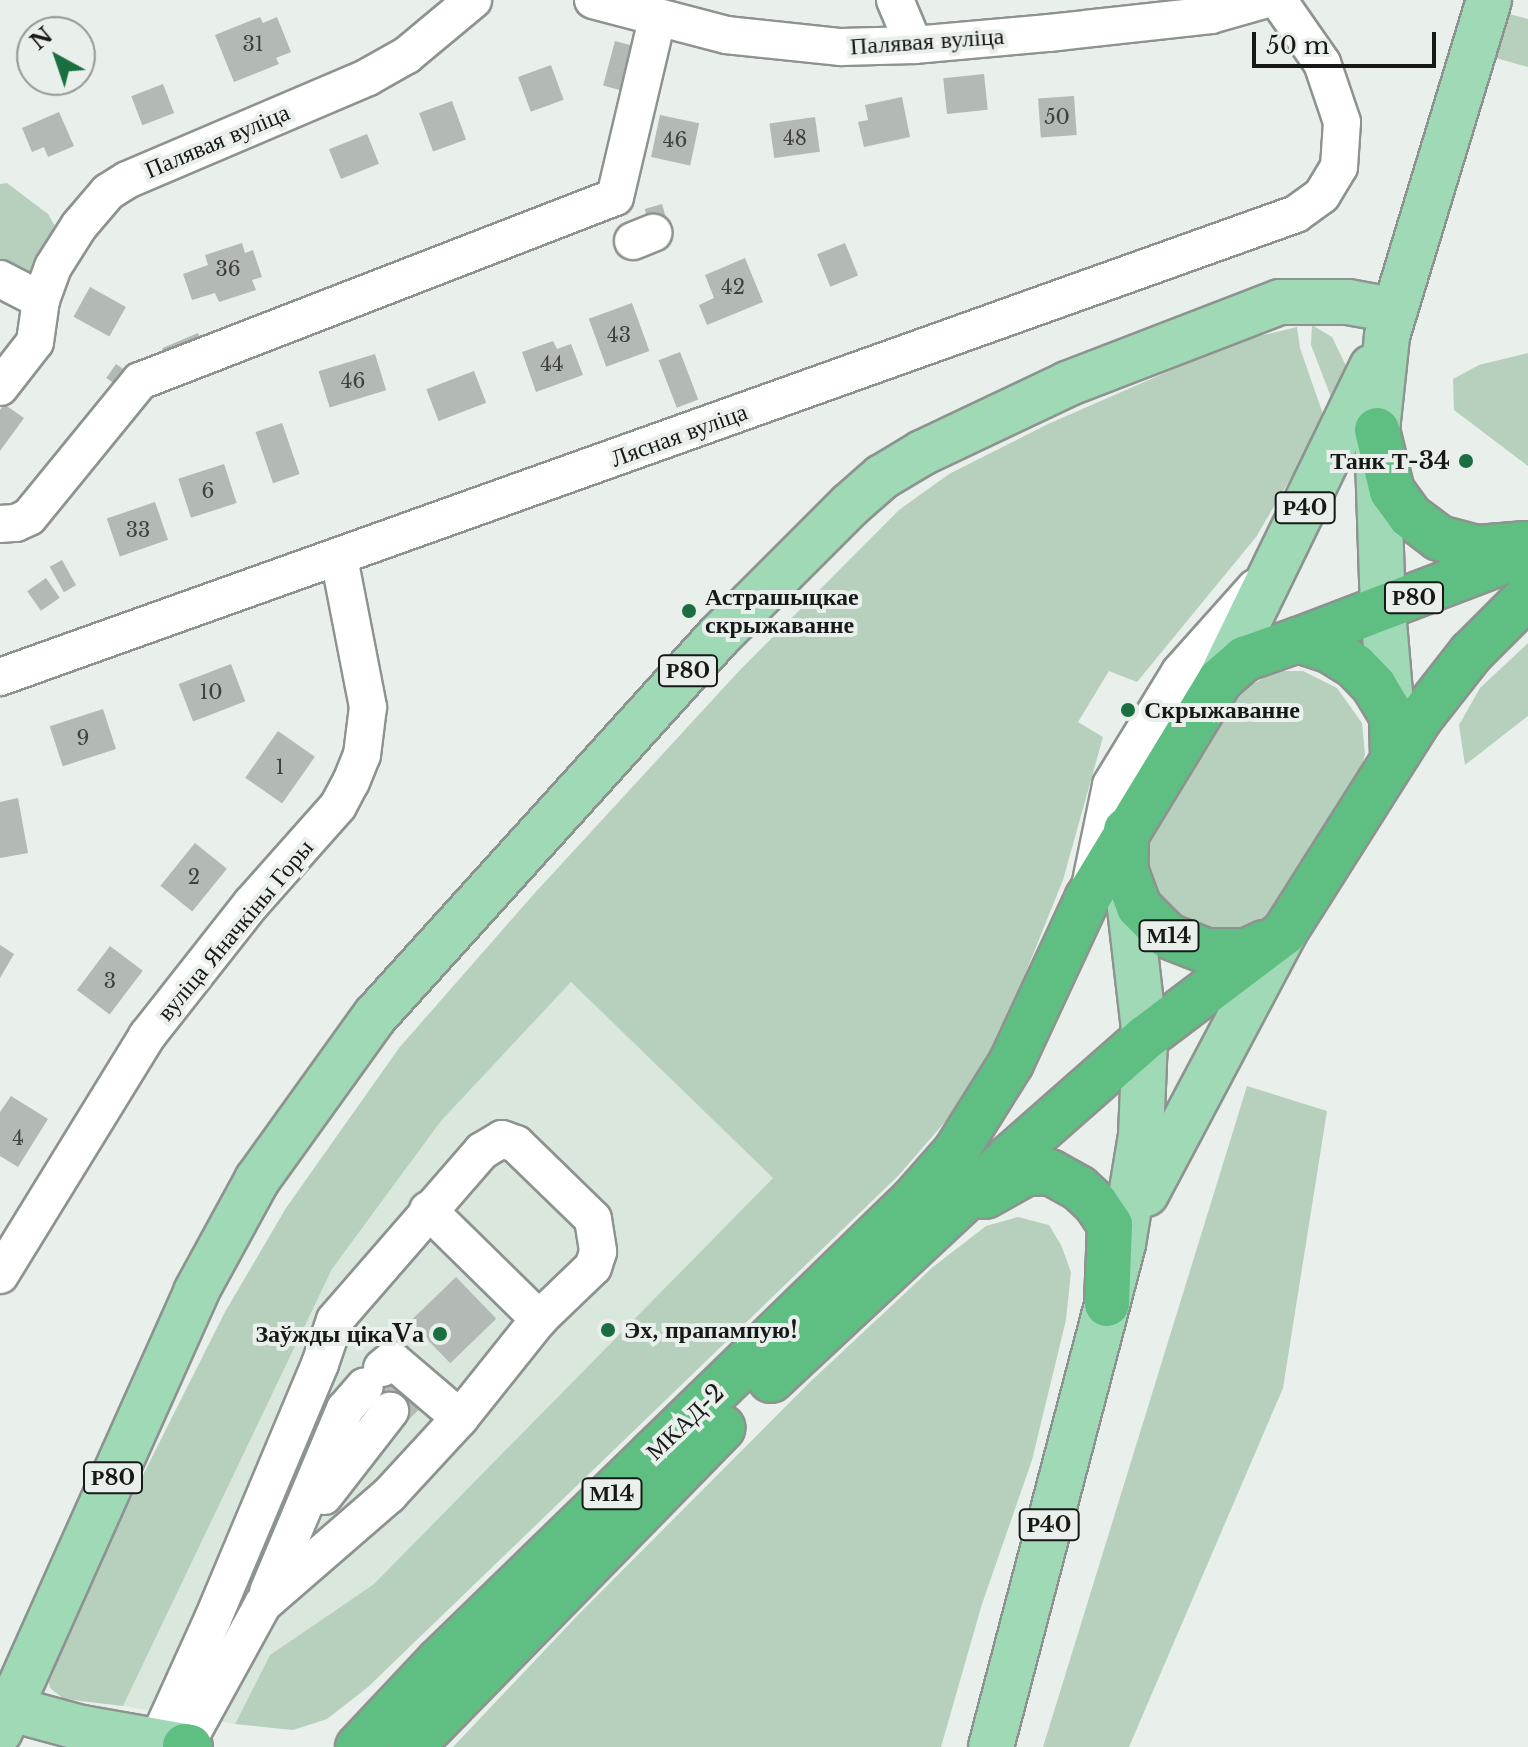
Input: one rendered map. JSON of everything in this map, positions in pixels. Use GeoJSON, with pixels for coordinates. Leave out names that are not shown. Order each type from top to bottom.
{"type":"FeatureCollection","features":[{"type":"Feature","properties":{"kind":"highway"},"geometry":{"type":"LineString","coordinates":[[1377,430],[1392,491],[1410,516],[1439,538],[1477,548],[1528,544]]}},
{"type":"Feature","properties":{"kind":"highway","name":"Р80"},"geometry":{"type":"LineString","coordinates":[[1298,640],[1528,552]]}},
{"type":"Feature","properties":{"kind":"highway"},"geometry":{"type":"LineString","coordinates":[[1298,640],[1331,651],[1355,666],[1374,686],[1392,736],[1528,596]]}},
{"type":"Feature","properties":{"kind":"highway","name":"М14"},"geometry":{"type":"LineString","coordinates":[[916,1220],[1011,1063],[1087,899],[1126,849],[1220,680],[1244,659],[1298,640]]}},
{"type":"Feature","properties":{"kind":"highway","name":"М14"},"geometry":{"type":"LineString","coordinates":[[411,1747],[700,1449],[916,1220],[1145,1038],[1284,933],[1392,736]]}},
{"type":"Feature","properties":{"kind":"highway","name":"М14"},"geometry":{"type":"LineString","coordinates":[[1126,849],[1139,907],[1168,936],[1206,951],[1247,951],[1284,933]]}},
{"type":"Feature","properties":{"kind":"highway","name":"Р40"},"geometry":{"type":"LineString","coordinates":[[916,1220],[1026,1173],[1050,1172],[1079,1188],[1096,1204],[1110,1225],[1107,1304]]}},
{"type":"Feature","properties":{"kind":"highway","name":"МКАД-2"},"geometry":{"type":"LineString","coordinates":[[358,1747],[438,1662],[916,1220]]}},
{"type":"Feature","properties":{"kind":"highway"},"geometry":{"type":"LineString","coordinates":[[330,1747],[438,1662]]}},
{"type":"Feature","properties":{"kind":"main road","name":"Р40"},"geometry":{"type":"LineString","coordinates":[[1220,680],[1281,560],[1383,339],[1489,0]]}},
{"type":"Feature","properties":{"kind":"main road","name":"Р80"},"geometry":{"type":"LineString","coordinates":[[180,1746],[82,1728],[5,1720],[196,1292],[257,1180],[375,1016],[718,637],[882,477],[922,453],[1067,384],[1280,302],[1316,301],[1383,339]]}},
{"type":"Feature","properties":{"kind":"main road"},"geometry":{"type":"LineString","coordinates":[[1316,301],[1347,320],[1366,351],[1383,339]]}},
{"type":"Feature","properties":{"kind":"main road","name":"Р40"},"geometry":{"type":"LineString","coordinates":[[1383,339],[1377,430],[1383,610],[1392,736]]}},
{"type":"Feature","properties":{"kind":"main road","name":"Р40"},"geometry":{"type":"LineString","coordinates":[[991,1747],[1123,1244],[1141,1135],[1145,1038],[1126,849]]}},
{"type":"Feature","properties":{"kind":"main road","name":"Р40"},"geometry":{"type":"LineString","coordinates":[[1123,1244],[1163,1157],[1284,933]]}},
{"type":"Feature","properties":{"kind":"street","name":"Палявая вуліца"},"geometry":{"type":"LineString","coordinates":[[41,300],[66,246],[108,192],[127,180],[368,77],[407,55],[473,0]]}},
{"type":"Feature","properties":{"kind":"street","name":"Палявая вуліца"},"geometry":{"type":"LineString","coordinates":[[593,0],[726,35],[789,44],[914,45],[1211,15],[1264,0]]}},
{"type":"Feature","properties":{"kind":"street"},"geometry":{"type":"LineString","coordinates":[[895,0],[914,45]]}},
{"type":"Feature","properties":{"kind":"street","name":"Лясная вуліца"},"geometry":{"type":"LineString","coordinates":[[0,677],[1296,214],[1322,195],[1339,167],[1342,122],[1322,63],[1278,0]]}},
{"type":"Feature","properties":{"kind":"street"},"geometry":{"type":"LineString","coordinates":[[0,524],[16,523],[29,517],[140,381],[615,197],[657,19]]}},
{"type":"Feature","properties":{"kind":"street"},"geometry":{"type":"LineString","coordinates":[[0,279],[41,300],[35,342],[0,387]]}},
{"type":"Feature","properties":{"kind":"street","name":"вуліца Яначкіны Горы"},"geometry":{"type":"LineString","coordinates":[[0,1275],[147,1036],[251,904],[338,806],[351,782],[362,755],[368,707],[339,558]]}},
{"type":"Feature","properties":{"kind":"street"},"geometry":{"type":"LineString","coordinates":[[1087,899],[1111,785],[1180,672],[1281,560]]}},
{"type":"Feature","properties":{"kind":"street"},"geometry":{"type":"LineString","coordinates":[[180,1746],[224,1593],[320,1364],[335,1320],[482,1151],[502,1139],[516,1144],[593,1219],[598,1252],[593,1267],[539,1319],[460,1418],[389,1495],[263,1604]]}},
{"type":"Feature","properties":{"kind":"street"},"geometry":{"type":"LineString","coordinates":[[428,1210],[539,1319]]}},
{"type":"Feature","properties":{"kind":"street"},"geometry":{"type":"LineString","coordinates":[[180,1746],[263,1604],[294,1536],[393,1388],[460,1418]]}},
{"type":"Feature","properties":{"kind":"shaded area"},"geometry":{"type":"Polygon","coordinates":[[[571,982],[773,1178],[374,1584],[270,1655],[235,1724],[123,1706],[332,1269],[441,1121],[571,982]]]}},
{"type":"Feature","properties":{"kind":"green space"},"geometry":{"type":"Polygon","coordinates":[[[1506,13],[1528,19],[1528,67],[1496,58],[1506,13]]]}},
{"type":"Feature","properties":{"kind":"green space"},"geometry":{"type":"Polygon","coordinates":[[[7,183],[48,214],[58,231],[34,281],[0,264],[0,184],[7,183]]]}},
{"type":"Feature","properties":{"kind":"green space"},"geometry":{"type":"Polygon","coordinates":[[[1312,325],[1332,337],[1347,368],[1334,405],[1311,345],[1312,325]]]}},
{"type":"Feature","properties":{"kind":"green space"},"geometry":{"type":"Polygon","coordinates":[[[1297,327],[1300,348],[1325,420],[1256,537],[1137,682],[1109,671],[1078,722],[1103,737],[1063,880],[1003,1029],[956,1109],[899,1175],[368,1687],[327,1719],[293,1730],[235,1724],[270,1655],[374,1584],[773,1178],[571,982],[441,1121],[332,1269],[123,1706],[64,1699],[50,1688],[47,1673],[55,1650],[225,1312],[286,1208],[399,1048],[533,895],[739,671],[899,510],[949,474],[1048,424],[1238,341],[1297,327]]]}},
{"type":"Feature","properties":{"kind":"green space"},"geometry":{"type":"Polygon","coordinates":[[[1528,353],[1528,466],[1454,410],[1453,379],[1479,365],[1528,353]]]}},
{"type":"Feature","properties":{"kind":"green space"},"geometry":{"type":"Polygon","coordinates":[[[1528,643],[1528,716],[1465,765],[1459,725],[1480,688],[1528,643]]]}},
{"type":"Feature","properties":{"kind":"green space"},"geometry":{"type":"Polygon","coordinates":[[[1278,671],[1303,671],[1337,688],[1362,723],[1365,754],[1361,769],[1274,914],[1262,925],[1216,939],[1159,907],[1146,863],[1149,842],[1232,703],[1250,685],[1278,671]]]}},
{"type":"Feature","properties":{"kind":"green space"},"geometry":{"type":"Polygon","coordinates":[[[1247,1086],[1327,1111],[1283,1388],[1129,1747],[1043,1747],[1247,1086]]]}},
{"type":"Feature","properties":{"kind":"green space"},"geometry":{"type":"Polygon","coordinates":[[[1018,1217],[1049,1225],[1061,1245],[1071,1272],[1066,1320],[1032,1460],[982,1604],[941,1747],[453,1747],[578,1615],[810,1382],[933,1267],[986,1226],[1018,1217]]]}},
{"type":"Feature","properties":{"kind":"building"},"geometry":{"type":"Polygon","coordinates":[[[260,17],[263,23],[277,17],[291,52],[276,58],[279,64],[234,82],[215,35],[260,17]]]}},
{"type":"Feature","properties":{"kind":"building"},"geometry":{"type":"Polygon","coordinates":[[[615,41],[641,48],[629,92],[603,85],[615,41]]]}},
{"type":"Feature","properties":{"kind":"building"},"geometry":{"type":"Polygon","coordinates":[[[551,65],[564,100],[531,112],[518,77],[551,65]]]}},
{"type":"Feature","properties":{"kind":"building"},"geometry":{"type":"Polygon","coordinates":[[[984,74],[988,110],[947,114],[943,78],[984,74]]]}},
{"type":"Feature","properties":{"kind":"building"},"geometry":{"type":"Polygon","coordinates":[[[163,84],[174,113],[142,125],[131,96],[163,84]]]}},
{"type":"Feature","properties":{"kind":"building"},"geometry":{"type":"Polygon","coordinates":[[[1074,96],[1077,135],[1041,137],[1038,99],[1074,96]]]}},
{"type":"Feature","properties":{"kind":"building"},"geometry":{"type":"Polygon","coordinates":[[[902,97],[910,137],[864,147],[858,122],[868,120],[865,105],[902,97]]]}},
{"type":"Feature","properties":{"kind":"building"},"geometry":{"type":"Polygon","coordinates":[[[452,101],[466,140],[433,151],[419,113],[452,101]]]}},
{"type":"Feature","properties":{"kind":"building"},"geometry":{"type":"Polygon","coordinates":[[[59,112],[74,146],[48,157],[44,147],[32,152],[22,128],[59,112]]]}},
{"type":"Feature","properties":{"kind":"building"},"geometry":{"type":"Polygon","coordinates":[[[660,115],[699,123],[690,165],[651,157],[660,115]]]}},
{"type":"Feature","properties":{"kind":"building"},"geometry":{"type":"Polygon","coordinates":[[[815,117],[820,152],[774,158],[769,123],[815,117]]]}},
{"type":"Feature","properties":{"kind":"building"},"geometry":{"type":"Polygon","coordinates":[[[367,134],[379,164],[341,179],[329,149],[367,134]]]}},
{"type":"Feature","properties":{"kind":"building"},"geometry":{"type":"Polygon","coordinates":[[[662,204],[669,228],[652,233],[645,209],[662,204]]]}},
{"type":"Feature","properties":{"kind":"building"},"geometry":{"type":"Polygon","coordinates":[[[242,243],[245,253],[253,250],[262,277],[252,280],[256,290],[219,302],[215,293],[192,300],[183,274],[208,265],[205,255],[242,243]]]}},
{"type":"Feature","properties":{"kind":"building"},"geometry":{"type":"Polygon","coordinates":[[[845,243],[858,275],[830,287],[817,254],[845,243]]]}},
{"type":"Feature","properties":{"kind":"building"},"geometry":{"type":"Polygon","coordinates":[[[745,258],[763,302],[707,325],[699,305],[714,298],[705,275],[745,258]]]}},
{"type":"Feature","properties":{"kind":"building"},"geometry":{"type":"Polygon","coordinates":[[[90,287],[126,307],[109,337],[74,317],[90,287]]]}},
{"type":"Feature","properties":{"kind":"building"},"geometry":{"type":"Polygon","coordinates":[[[632,303],[649,351],[606,367],[589,319],[632,303]]]}},
{"type":"Feature","properties":{"kind":"building"},"geometry":{"type":"Polygon","coordinates":[[[198,333],[204,347],[168,362],[162,348],[198,333]]]}},
{"type":"Feature","properties":{"kind":"building"},"geometry":{"type":"Polygon","coordinates":[[[553,341],[557,349],[571,344],[583,375],[536,392],[522,352],[553,341]]]}},
{"type":"Feature","properties":{"kind":"building"},"geometry":{"type":"Polygon","coordinates":[[[680,352],[698,400],[677,408],[659,360],[680,352]]]}},
{"type":"Feature","properties":{"kind":"building"},"geometry":{"type":"Polygon","coordinates":[[[375,354],[386,390],[330,408],[319,371],[375,354]]]}},
{"type":"Feature","properties":{"kind":"building"},"geometry":{"type":"Polygon","coordinates":[[[116,364],[133,376],[123,390],[106,378],[116,364]]]}},
{"type":"Feature","properties":{"kind":"building"},"geometry":{"type":"Polygon","coordinates":[[[474,371],[486,403],[439,421],[426,389],[474,371]]]}},
{"type":"Feature","properties":{"kind":"building"},"geometry":{"type":"Polygon","coordinates":[[[4,404],[24,418],[0,451],[0,410],[4,404]]]}},
{"type":"Feature","properties":{"kind":"building"},"geometry":{"type":"Polygon","coordinates":[[[282,423],[300,474],[273,483],[256,432],[282,423]]]}},
{"type":"Feature","properties":{"kind":"building"},"geometry":{"type":"Polygon","coordinates":[[[224,464],[237,503],[191,518],[178,479],[224,464]]]}},
{"type":"Feature","properties":{"kind":"building"},"geometry":{"type":"Polygon","coordinates":[[[155,502],[168,540],[120,556],[107,519],[155,502]]]}},
{"type":"Feature","properties":{"kind":"building"},"geometry":{"type":"Polygon","coordinates":[[[62,560],[76,585],[64,592],[50,567],[62,560]]]}},
{"type":"Feature","properties":{"kind":"building"},"geometry":{"type":"Polygon","coordinates":[[[46,578],[60,598],[41,611],[27,591],[46,578]]]}},
{"type":"Feature","properties":{"kind":"building"},"geometry":{"type":"Polygon","coordinates":[[[231,664],[245,701],[193,721],[179,684],[231,664]]]}},
{"type":"Feature","properties":{"kind":"building"},"geometry":{"type":"Polygon","coordinates":[[[103,709],[116,749],[63,766],[50,726],[103,709]]]}},
{"type":"Feature","properties":{"kind":"building"},"geometry":{"type":"Polygon","coordinates":[[[278,731],[315,757],[282,804],[245,778],[278,731]]]}},
{"type":"Feature","properties":{"kind":"building"},"geometry":{"type":"Polygon","coordinates":[[[18,798],[28,853],[0,858],[0,802],[18,798]]]}},
{"type":"Feature","properties":{"kind":"building"},"geometry":{"type":"Polygon","coordinates":[[[195,843],[227,869],[192,912],[160,886],[195,843]]]}},
{"type":"Feature","properties":{"kind":"building"},"geometry":{"type":"Polygon","coordinates":[[[0,945],[14,954],[0,978],[0,945]]]}},
{"type":"Feature","properties":{"kind":"building"},"geometry":{"type":"Polygon","coordinates":[[[110,946],[143,971],[110,1015],[77,990],[110,946]]]}},
{"type":"Feature","properties":{"kind":"building"},"geometry":{"type":"Polygon","coordinates":[[[11,1096],[48,1119],[18,1167],[0,1156],[0,1112],[11,1096]]]}},
{"type":"Feature","properties":{"kind":"building"},"geometry":{"type":"Polygon","coordinates":[[[456,1277],[496,1319],[450,1363],[410,1321],[456,1277]]]}},
{"type":"Feature","properties":{"kind":"building"},"geometry":{"type":"Polygon","coordinates":[[[375,1360],[422,1407],[404,1424],[357,1378],[375,1360]]]}},
{"type":"Feature","properties":{"kind":"place","name":"Танк Т-34"},"geometry":{"type":"Point","coordinates":[1466,461]}},
{"type":"Feature","properties":{"kind":"place","name":"Астрашыцкае скрыжаванне"},"geometry":{"type":"Point","coordinates":[689,611]}},
{"type":"Feature","properties":{"kind":"place","name":"Скрыжаванне"},"geometry":{"type":"Point","coordinates":[1128,710]}},
{"type":"Feature","properties":{"kind":"place","name":"Эх, прапампую!"},"geometry":{"type":"Point","coordinates":[608,1330]}},
{"type":"Feature","properties":{"kind":"place","name":"Заўжды цікаVа"},"geometry":{"type":"Point","coordinates":[440,1334]}}]}
